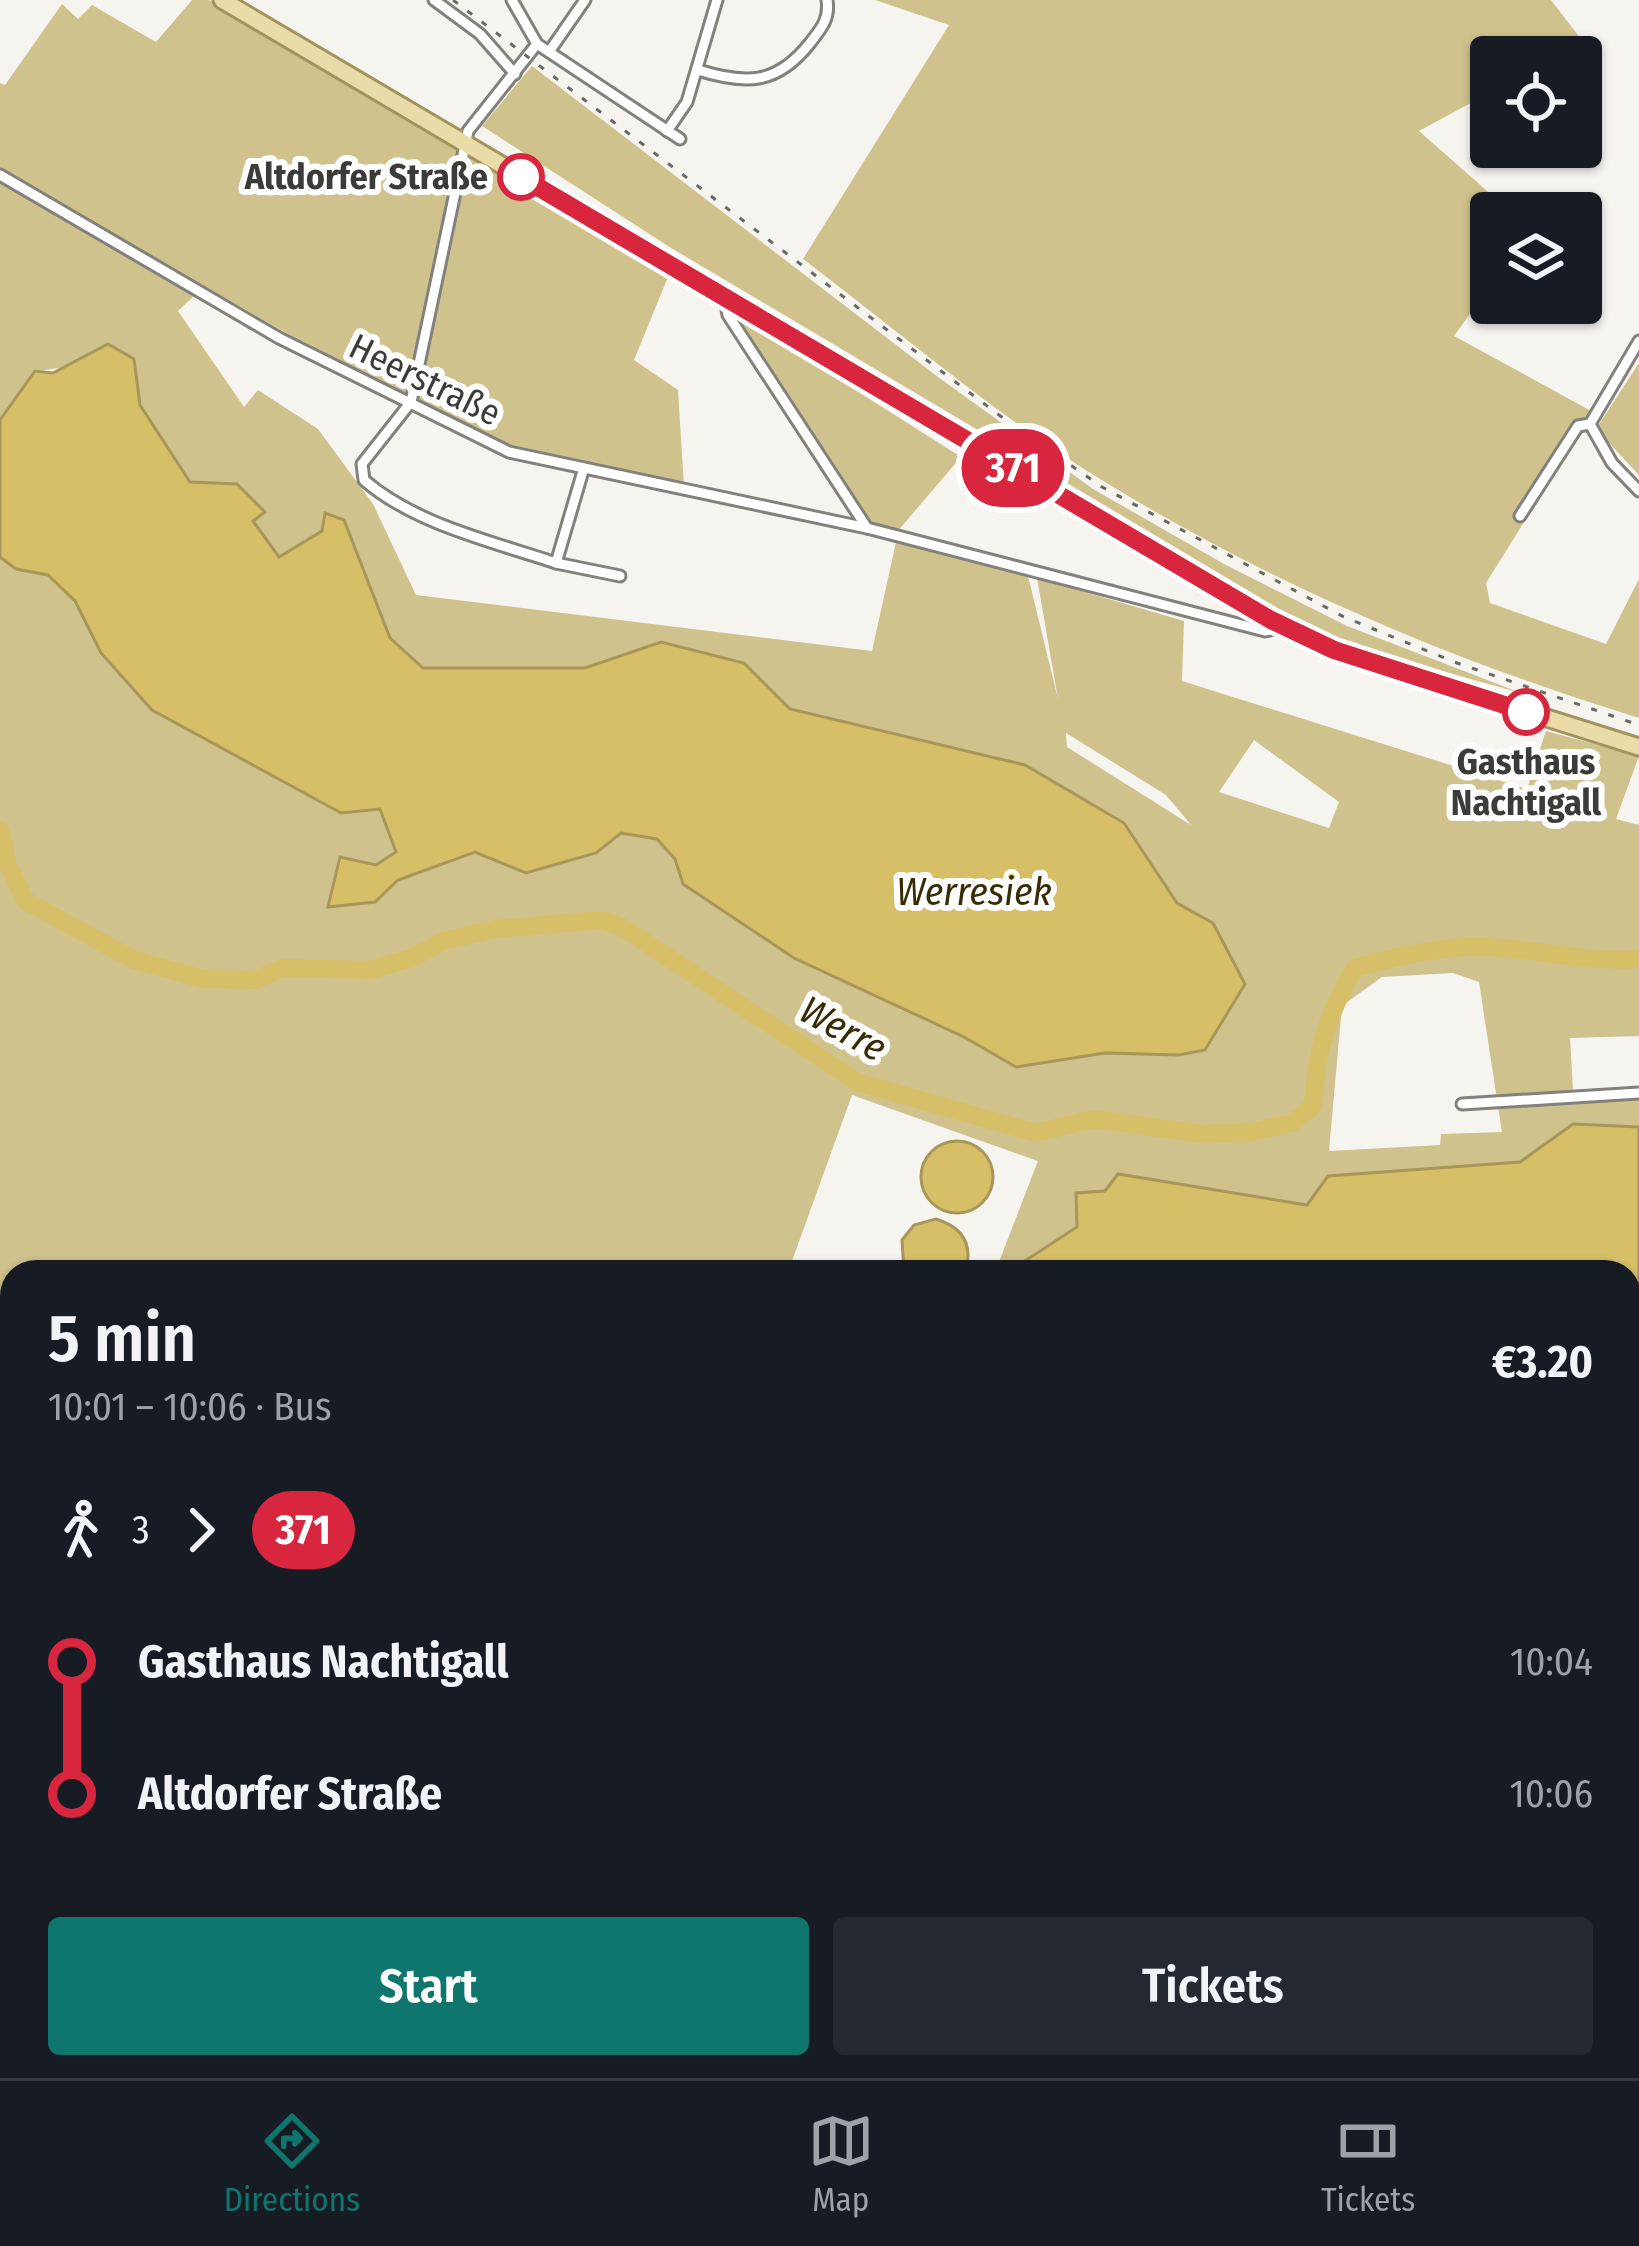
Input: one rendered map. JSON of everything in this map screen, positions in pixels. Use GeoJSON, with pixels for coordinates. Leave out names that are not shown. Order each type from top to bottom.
{"type":"FeatureCollection","features":[{"type":"Feature","properties":{"kind":"main road"},"geometry":{"type":"LineString","coordinates":[[223,0],[1284,627],[1394,670],[1639,747]]}},
{"type":"Feature","properties":{"kind":"street"},"geometry":{"type":"LineString","coordinates":[[434,0],[480,34],[515,74]]}},
{"type":"Feature","properties":{"kind":"street"},"geometry":{"type":"LineString","coordinates":[[512,0],[536,44],[551,49],[680,139]]}},
{"type":"Feature","properties":{"kind":"street"},"geometry":{"type":"LineString","coordinates":[[551,49],[585,0]]}},
{"type":"Feature","properties":{"kind":"street"},"geometry":{"type":"LineString","coordinates":[[667,131],[687,102],[717,0]]}},
{"type":"Feature","properties":{"kind":"street"},"geometry":{"type":"LineString","coordinates":[[698,70],[751,82],[782,71],[826,20],[827,0]]}},
{"type":"Feature","properties":{"kind":"street"},"geometry":{"type":"LineString","coordinates":[[536,44],[475,118],[411,402],[362,464],[364,480],[461,530],[556,563],[620,576]]}},
{"type":"Feature","properties":{"kind":"street","name":"Heerstraße"},"geometry":{"type":"LineString","coordinates":[[0,176],[278,338],[509,452],[867,528],[1248,627],[1284,627]]}},
{"type":"Feature","properties":{"kind":"street"},"geometry":{"type":"LineString","coordinates":[[725,298],[728,315],[867,528]]}},
{"type":"Feature","properties":{"kind":"street"},"geometry":{"type":"LineString","coordinates":[[1590,424],[1639,340]]}},
{"type":"Feature","properties":{"kind":"street"},"geometry":{"type":"LineString","coordinates":[[1590,424],[1612,464],[1639,491]]}},
{"type":"Feature","properties":{"kind":"street"},"geometry":{"type":"LineString","coordinates":[[1520,516],[1578,426],[1590,424]]}},
{"type":"Feature","properties":{"kind":"street"},"geometry":{"type":"LineString","coordinates":[[556,563],[583,471]]}},
{"type":"Feature","properties":{"kind":"street"},"geometry":{"type":"LineString","coordinates":[[1462,1104],[1639,1093]]}},
{"type":"Feature","properties":{"kind":"shaded area"},"geometry":{"type":"Polygon","coordinates":[[[192,0],[209,0],[670,272],[634,360],[678,390],[684,487],[513,447],[288,334],[89,221],[84,225],[196,294],[178,311],[244,407],[258,390],[318,429],[373,504],[416,595],[872,651],[896,542],[1028,576],[1058,699],[1037,578],[1184,621],[1182,681],[1527,789],[1546,731],[1639,756],[1616,819],[1639,825],[1639,1036],[1570,1038],[1573,1090],[1639,1086],[1639,1127],[1573,1124],[1520,1162],[1328,1176],[1307,1205],[1118,1174],[1078,1227],[1027,1260],[1000,1260],[1038,1161],[852,1095],[792,1260],[0,1260],[0,557],[16,569],[47,575],[75,601],[101,653],[152,710],[380,809],[397,852],[376,865],[375,902],[398,880],[475,852],[526,873],[596,853],[621,833],[656,839],[676,859],[683,884],[794,958],[964,1037],[1016,1067],[1105,1053],[1179,1055],[1244,984],[1213,924],[1177,903],[1124,823],[1025,765],[790,709],[744,663],[661,642],[585,668],[423,668],[390,638],[344,520],[279,557],[253,520],[264,513],[191,483],[140,405],[134,359],[35,371],[0,420],[0,83],[5,85],[62,4],[78,19],[92,5],[156,42],[192,0]],[[1066,733],[1067,747],[1191,825],[1166,795],[1066,733]],[[1254,740],[1219,792],[1329,828],[1339,802],[1254,740]],[[1453,973],[1382,977],[1342,1006],[1329,1151],[1440,1145],[1441,1134],[1502,1132],[1479,982],[1453,973]]]}},
{"type":"Feature","properties":{"kind":"shaded area"},"geometry":{"type":"Polygon","coordinates":[[[875,0],[1551,0],[1579,36],[1470,36],[1470,103],[1419,131],[1488,192],[1470,192],[1470,314],[1454,336],[1593,412],[1486,583],[1490,603],[1606,644],[1639,579],[1639,718],[1500,671],[1364,617],[1168,519],[1027,430],[803,259],[949,25],[875,0]]]}},
{"type":"Feature","properties":{"kind":"shaded area"},"geometry":{"type":"Polygon","coordinates":[[[532,66],[938,377],[1093,489],[1224,564],[1347,626],[1521,693],[1399,659],[1308,626],[668,246],[482,126],[532,66]]]}},
{"type":"Feature","properties":{"kind":"shaded area"},"geometry":{"type":"Polygon","coordinates":[[[734,313],[961,457],[896,533],[869,521],[734,313]]]}},
{"type":"Feature","properties":{"kind":"shaded area"},"geometry":{"type":"Polygon","coordinates":[[[1639,363],[1639,475],[1596,429],[1639,363]]]}},
{"type":"Feature","properties":{"kind":"water","name":"Werresiek"},"geometry":{"type":"Polygon","coordinates":[[[108,344],[134,359],[140,405],[190,482],[237,484],[265,512],[253,521],[279,557],[322,531],[325,513],[344,520],[390,638],[423,668],[585,668],[661,642],[744,663],[790,709],[1025,765],[1124,823],[1177,903],[1213,923],[1245,984],[1205,1050],[1179,1055],[1105,1053],[1016,1067],[964,1037],[794,958],[683,884],[675,859],[657,839],[621,833],[596,853],[526,873],[475,852],[398,880],[375,902],[328,907],[340,857],[376,865],[396,852],[380,809],[341,813],[152,710],[101,653],[75,601],[48,575],[16,569],[0,557],[0,420],[35,371],[53,373],[108,344]]]}},
{"type":"Feature","properties":{"kind":"water"},"geometry":{"type":"Polygon","coordinates":[[[1573,1124],[1639,1127],[1639,1260],[1026,1260],[1077,1227],[1076,1193],[1105,1191],[1118,1174],[1307,1205],[1328,1176],[1520,1162],[1573,1124]]]}},
{"type":"Feature","properties":{"kind":"water"},"geometry":{"type":"Polygon","coordinates":[[[957,1141],[983,1151],[993,1177],[983,1203],[957,1213],[931,1203],[921,1177],[931,1151],[957,1141]]]}},
{"type":"Feature","properties":{"kind":"water"},"geometry":{"type":"Polygon","coordinates":[[[936,1219],[953,1227],[963,1237],[967,1260],[903,1260],[902,1240],[914,1225],[936,1219]]]}},
{"type":"Feature","properties":{"kind":"waterway","name":"Werre"},"geometry":{"type":"LineString","coordinates":[[0,830],[8,865],[26,901],[134,960],[203,979],[255,980],[283,968],[370,970],[412,958],[444,941],[495,929],[602,920],[622,927],[857,1082],[1036,1133],[1093,1119],[1203,1134],[1251,1132],[1292,1123],[1313,1106],[1325,1034],[1355,968],[1471,947],[1639,959]]}},
{"type":"Feature","properties":{"kind":"railway"},"geometry":{"type":"LineString","coordinates":[[453,0],[999,415],[1102,487],[1344,617],[1457,663],[1639,725]]}},
{"type":"Feature","properties":{"kind":"bus line","name":"371"},"geometry":{"type":"LineString","coordinates":[[521,177],[1271,620],[1334,650],[1526,712]]}},
{"type":"Feature","properties":{"kind":"place","name":"Altdorfer Straße"},"geometry":{"type":"Point","coordinates":[521,177]}},
{"type":"Feature","properties":{"kind":"place","name":"Gasthaus Nachtigall"},"geometry":{"type":"Point","coordinates":[1526,712]}}]}
